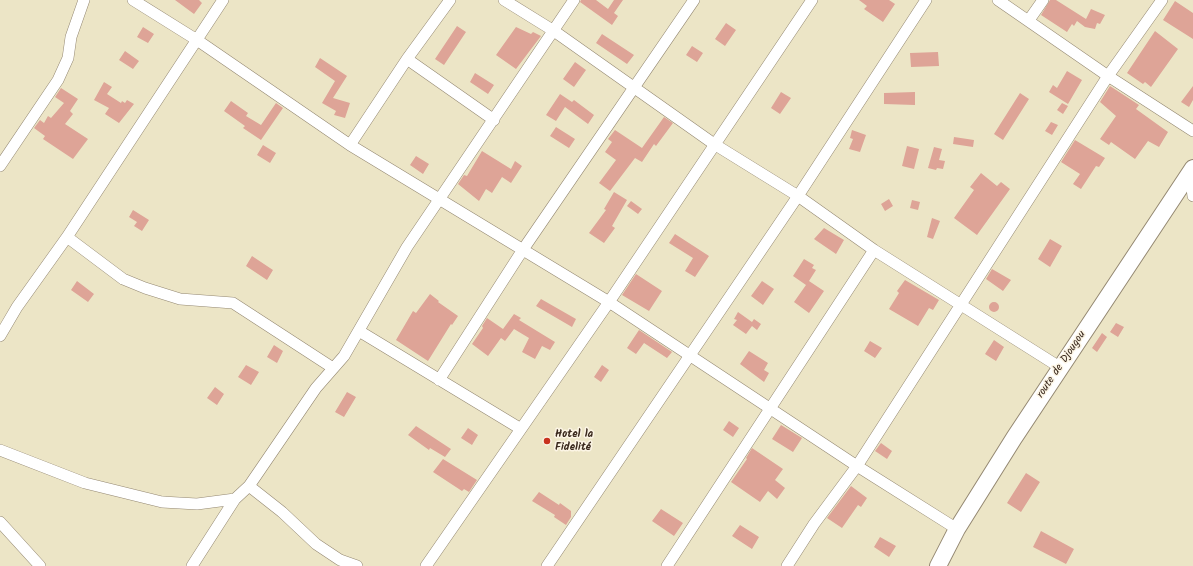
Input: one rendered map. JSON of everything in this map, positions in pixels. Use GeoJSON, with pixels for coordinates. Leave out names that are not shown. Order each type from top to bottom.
{"type":"FeatureCollection","features":[{"type":"Feature","properties":{"kind":"highway","name":"route de Djougou"},"geometry":{"type":"LineString","coordinates":[[938,566],[957,529],[1192,170]]}},
{"type":"Feature","properties":{"kind":"street"},"geometry":{"type":"LineString","coordinates":[[0,166],[58,80],[68,58],[71,37],[84,0]]}},
{"type":"Feature","properties":{"kind":"street"},"geometry":{"type":"LineString","coordinates":[[133,0],[197,40],[350,144],[441,199],[522,251],[609,302],[857,466],[957,529]]}},
{"type":"Feature","properties":{"kind":"street"},"geometry":{"type":"LineString","coordinates":[[0,336],[17,307],[66,237],[223,0]]}},
{"type":"Feature","properties":{"kind":"street"},"geometry":{"type":"LineString","coordinates":[[350,144],[407,59],[450,0]]}},
{"type":"Feature","properties":{"kind":"street"},"geometry":{"type":"LineString","coordinates":[[504,0],[554,31],[714,144],[798,196],[874,250],[1061,368]]}},
{"type":"Feature","properties":{"kind":"street"},"geometry":{"type":"LineString","coordinates":[[192,566],[235,499],[249,486],[316,388],[344,356],[407,247],[441,199],[574,0]]}},
{"type":"Feature","properties":{"kind":"street"},"geometry":{"type":"LineString","coordinates":[[440,380],[522,251],[694,0]]}},
{"type":"Feature","properties":{"kind":"street"},"geometry":{"type":"LineString","coordinates":[[426,566],[609,302],[812,0]]}},
{"type":"Feature","properties":{"kind":"street"},"geometry":{"type":"LineString","coordinates":[[547,566],[798,196],[926,0]]}},
{"type":"Feature","properties":{"kind":"street"},"geometry":{"type":"LineString","coordinates":[[998,0],[1108,76],[1193,131]]}},
{"type":"Feature","properties":{"kind":"street"},"geometry":{"type":"LineString","coordinates":[[1029,20],[1043,0]]}},
{"type":"Feature","properties":{"kind":"street"},"geometry":{"type":"LineString","coordinates":[[786,566],[814,524],[857,466],[1108,76],[1162,0]]}},
{"type":"Feature","properties":{"kind":"street"},"geometry":{"type":"LineString","coordinates":[[407,59],[494,120]]}},
{"type":"Feature","properties":{"kind":"street"},"geometry":{"type":"LineString","coordinates":[[1192,170],[1193,196]]}},
{"type":"Feature","properties":{"kind":"street"},"geometry":{"type":"LineString","coordinates":[[66,237],[124,279],[145,288],[180,299],[233,303],[333,368]]}},
{"type":"Feature","properties":{"kind":"street"},"geometry":{"type":"LineString","coordinates":[[667,566],[874,250]]}},
{"type":"Feature","properties":{"kind":"street"},"geometry":{"type":"LineString","coordinates":[[359,331],[521,430]]}},
{"type":"Feature","properties":{"kind":"street"},"geometry":{"type":"LineString","coordinates":[[0,450],[85,483],[162,502],[197,504],[235,499]]}},
{"type":"Feature","properties":{"kind":"street"},"geometry":{"type":"LineString","coordinates":[[249,486],[282,512],[316,544],[340,560],[357,566]]}},
{"type":"Feature","properties":{"kind":"street"},"geometry":{"type":"LineString","coordinates":[[0,522],[40,566]]}},
{"type":"Feature","properties":{"kind":"building"},"geometry":{"type":"Polygon","coordinates":[[[175,0],[199,0],[202,3],[194,14],[175,0]]]}},
{"type":"Feature","properties":{"kind":"building"},"geometry":{"type":"Polygon","coordinates":[[[581,0],[596,0],[608,9],[614,0],[623,0],[614,13],[618,16],[612,25],[580,2],[581,0]]]}},
{"type":"Feature","properties":{"kind":"building"},"geometry":{"type":"Polygon","coordinates":[[[859,0],[889,0],[895,4],[883,22],[864,9],[867,6],[859,0]]]}},
{"type":"Feature","properties":{"kind":"building"},"geometry":{"type":"Polygon","coordinates":[[[1050,0],[1056,0],[1086,19],[1091,9],[1105,15],[1100,24],[1097,23],[1095,29],[1085,27],[1077,21],[1074,26],[1072,24],[1067,32],[1041,15],[1050,0]]]}},
{"type":"Feature","properties":{"kind":"building"},"geometry":{"type":"Polygon","coordinates":[[[1175,1],[1193,13],[1193,39],[1163,20],[1175,1]]]}},
{"type":"Feature","properties":{"kind":"building"},"geometry":{"type":"Polygon","coordinates":[[[726,23],[736,30],[725,46],[715,39],[726,23]]]}},
{"type":"Feature","properties":{"kind":"building"},"geometry":{"type":"Polygon","coordinates":[[[457,26],[466,32],[444,65],[435,59],[457,26]]]}},
{"type":"Feature","properties":{"kind":"building"},"geometry":{"type":"Polygon","coordinates":[[[143,27],[154,34],[148,43],[137,37],[143,27]]]}},
{"type":"Feature","properties":{"kind":"building"},"geometry":{"type":"Polygon","coordinates":[[[516,27],[531,34],[533,32],[541,36],[516,69],[496,55],[516,27]]]}},
{"type":"Feature","properties":{"kind":"building"},"geometry":{"type":"Polygon","coordinates":[[[1155,31],[1178,49],[1151,87],[1145,82],[1143,84],[1127,73],[1155,31]]]}},
{"type":"Feature","properties":{"kind":"building"},"geometry":{"type":"Polygon","coordinates":[[[602,34],[634,55],[627,64],[596,43],[602,34]]]}},
{"type":"Feature","properties":{"kind":"building"},"geometry":{"type":"Polygon","coordinates":[[[692,46],[703,53],[697,62],[686,55],[692,46]]]}},
{"type":"Feature","properties":{"kind":"building"},"geometry":{"type":"Polygon","coordinates":[[[125,51],[139,61],[133,69],[119,60],[125,51]]]}},
{"type":"Feature","properties":{"kind":"building"},"geometry":{"type":"Polygon","coordinates":[[[938,52],[939,66],[911,67],[910,53],[938,52]]]}},
{"type":"Feature","properties":{"kind":"building"},"geometry":{"type":"Polygon","coordinates":[[[320,58],[347,76],[333,98],[350,103],[345,118],[334,115],[336,111],[322,103],[335,81],[315,67],[320,58]]]}},
{"type":"Feature","properties":{"kind":"building"},"geometry":{"type":"Polygon","coordinates":[[[575,62],[586,70],[574,87],[563,79],[575,62]]]}},
{"type":"Feature","properties":{"kind":"building"},"geometry":{"type":"Polygon","coordinates":[[[1067,71],[1082,80],[1068,104],[1049,92],[1053,85],[1057,88],[1067,71]]]}},
{"type":"Feature","properties":{"kind":"building"},"geometry":{"type":"Polygon","coordinates":[[[475,73],[494,85],[488,94],[470,82],[475,73]]]}},
{"type":"Feature","properties":{"kind":"building"},"geometry":{"type":"Polygon","coordinates":[[[104,82],[112,87],[107,94],[121,103],[122,101],[125,103],[127,100],[134,104],[119,123],[105,114],[109,108],[94,100],[104,82]]]}},
{"type":"Feature","properties":{"kind":"building"},"geometry":{"type":"Polygon","coordinates":[[[1110,86],[1139,105],[1136,109],[1168,132],[1159,147],[1148,141],[1135,159],[1111,142],[1109,145],[1100,139],[1116,116],[1100,102],[1110,86]]]}},
{"type":"Feature","properties":{"kind":"building"},"geometry":{"type":"Polygon","coordinates":[[[1193,86],[1193,100],[1189,107],[1181,102],[1193,86]]]}},
{"type":"Feature","properties":{"kind":"building"},"geometry":{"type":"Polygon","coordinates":[[[61,88],[78,99],[70,111],[73,114],[65,124],[88,139],[73,159],[43,139],[45,136],[34,128],[40,120],[44,123],[48,116],[51,118],[64,103],[55,97],[61,88]]]}},
{"type":"Feature","properties":{"kind":"building"},"geometry":{"type":"Polygon","coordinates":[[[781,92],[791,98],[780,114],[771,108],[781,92]]]}},
{"type":"Feature","properties":{"kind":"building"},"geometry":{"type":"Polygon","coordinates":[[[915,92],[915,105],[884,104],[884,93],[915,92]]]}},
{"type":"Feature","properties":{"kind":"building"},"geometry":{"type":"Polygon","coordinates":[[[1020,93],[1029,99],[1003,140],[994,134],[1020,93]]]}},
{"type":"Feature","properties":{"kind":"building"},"geometry":{"type":"Polygon","coordinates":[[[560,94],[572,102],[574,100],[594,115],[588,124],[565,107],[556,121],[546,115],[560,94]]]}},
{"type":"Feature","properties":{"kind":"building"},"geometry":{"type":"Polygon","coordinates":[[[231,101],[248,113],[246,116],[261,125],[276,103],[283,108],[261,140],[243,128],[245,126],[224,111],[231,101]]]}},
{"type":"Feature","properties":{"kind":"building"},"geometry":{"type":"Polygon","coordinates":[[[1062,103],[1068,106],[1063,114],[1057,110],[1062,103]]]}},
{"type":"Feature","properties":{"kind":"building"},"geometry":{"type":"Polygon","coordinates":[[[664,117],[673,123],[656,146],[654,144],[642,162],[635,158],[610,191],[599,183],[616,160],[605,152],[612,142],[608,139],[615,130],[642,148],[664,117]]]}},
{"type":"Feature","properties":{"kind":"building"},"geometry":{"type":"Polygon","coordinates":[[[1051,122],[1058,125],[1052,135],[1045,131],[1051,122]]]}},
{"type":"Feature","properties":{"kind":"building"},"geometry":{"type":"Polygon","coordinates":[[[556,127],[575,139],[569,148],[550,136],[556,127]]]}},
{"type":"Feature","properties":{"kind":"building"},"geometry":{"type":"Polygon","coordinates":[[[852,130],[866,135],[860,152],[849,149],[853,139],[850,138],[852,130]]]}},
{"type":"Feature","properties":{"kind":"building"},"geometry":{"type":"Polygon","coordinates":[[[954,137],[974,140],[973,147],[953,144],[954,137]]]}},
{"type":"Feature","properties":{"kind":"building"},"geometry":{"type":"Polygon","coordinates":[[[1075,140],[1105,158],[1099,167],[1096,166],[1081,189],[1073,184],[1080,174],[1061,162],[1075,140]]]}},
{"type":"Feature","properties":{"kind":"building"},"geometry":{"type":"Polygon","coordinates":[[[263,145],[276,153],[270,163],[257,155],[263,145]]]}},
{"type":"Feature","properties":{"kind":"building"},"geometry":{"type":"Polygon","coordinates":[[[907,146],[919,149],[914,169],[902,166],[907,146]]]}},
{"type":"Feature","properties":{"kind":"building"},"geometry":{"type":"Polygon","coordinates":[[[934,147],[942,149],[939,160],[945,161],[943,169],[937,168],[936,170],[928,168],[934,147]]]}},
{"type":"Feature","properties":{"kind":"building"},"geometry":{"type":"Polygon","coordinates":[[[482,151],[511,169],[515,161],[522,166],[511,183],[502,177],[492,193],[486,189],[479,201],[458,184],[464,175],[467,176],[482,151]]]}},
{"type":"Feature","properties":{"kind":"building"},"geometry":{"type":"Polygon","coordinates":[[[416,156],[429,164],[423,174],[410,165],[416,156]]]}},
{"type":"Feature","properties":{"kind":"building"},"geometry":{"type":"Polygon","coordinates":[[[981,173],[997,186],[1001,182],[1010,189],[977,235],[954,218],[974,190],[970,187],[981,173]]]}},
{"type":"Feature","properties":{"kind":"building"},"geometry":{"type":"Polygon","coordinates":[[[614,192],[627,200],[612,226],[615,228],[604,243],[589,233],[606,210],[604,209],[614,192]]]}},
{"type":"Feature","properties":{"kind":"building"},"geometry":{"type":"Polygon","coordinates":[[[889,199],[893,206],[885,211],[881,204],[889,199]]]}},
{"type":"Feature","properties":{"kind":"building"},"geometry":{"type":"Polygon","coordinates":[[[912,200],[920,202],[918,210],[910,208],[912,200]]]}},
{"type":"Feature","properties":{"kind":"building"},"geometry":{"type":"Polygon","coordinates":[[[631,201],[642,209],[638,214],[627,206],[631,201]]]}},
{"type":"Feature","properties":{"kind":"building"},"geometry":{"type":"Polygon","coordinates":[[[133,210],[149,220],[142,231],[134,226],[137,222],[129,217],[133,210]]]}},
{"type":"Feature","properties":{"kind":"building"},"geometry":{"type":"Polygon","coordinates":[[[932,218],[940,221],[933,239],[927,237],[932,218]]]}},
{"type":"Feature","properties":{"kind":"building"},"geometry":{"type":"Polygon","coordinates":[[[824,228],[844,240],[836,254],[814,239],[824,228]]]}},
{"type":"Feature","properties":{"kind":"building"},"geometry":{"type":"Polygon","coordinates":[[[675,234],[709,256],[695,277],[685,271],[693,258],[669,243],[675,234]]]}},
{"type":"Feature","properties":{"kind":"building"},"geometry":{"type":"Polygon","coordinates":[[[1050,239],[1062,246],[1050,267],[1038,259],[1050,239]]]}},
{"type":"Feature","properties":{"kind":"building"},"geometry":{"type":"Polygon","coordinates":[[[252,256],[273,270],[267,280],[246,266],[252,256]]]}},
{"type":"Feature","properties":{"kind":"building"},"geometry":{"type":"Polygon","coordinates":[[[804,259],[814,265],[812,268],[816,270],[809,281],[824,291],[809,313],[794,302],[806,285],[793,276],[804,259]]]}},
{"type":"Feature","properties":{"kind":"building"},"geometry":{"type":"Polygon","coordinates":[[[992,269],[1011,280],[1003,291],[986,279],[992,269]]]}},
{"type":"Feature","properties":{"kind":"building"},"geometry":{"type":"Polygon","coordinates":[[[636,274],[662,291],[649,311],[622,295],[636,274]]]}},
{"type":"Feature","properties":{"kind":"building"},"geometry":{"type":"Polygon","coordinates":[[[905,280],[939,300],[933,310],[929,308],[918,326],[889,309],[899,293],[897,291],[905,280]]]}},
{"type":"Feature","properties":{"kind":"building"},"geometry":{"type":"Polygon","coordinates":[[[77,281],[94,294],[88,302],[71,290],[77,281]]]}},
{"type":"Feature","properties":{"kind":"building"},"geometry":{"type":"Polygon","coordinates":[[[762,281],[774,289],[763,305],[751,296],[762,281]]]}},
{"type":"Feature","properties":{"kind":"building"},"geometry":{"type":"Polygon","coordinates":[[[430,294],[439,301],[438,302],[458,316],[452,325],[451,324],[428,361],[396,340],[413,311],[416,313],[430,294]]]}},
{"type":"Feature","properties":{"kind":"building"},"geometry":{"type":"Polygon","coordinates":[[[541,299],[576,319],[572,327],[536,306],[541,299]]]}},
{"type":"Feature","properties":{"kind":"building"},"geometry":{"type":"Polygon","coordinates":[[[992,302],[996,302],[998,303],[998,311],[992,312],[989,309],[989,305],[992,302]]]}},
{"type":"Feature","properties":{"kind":"building"},"geometry":{"type":"Polygon","coordinates":[[[738,312],[752,322],[754,319],[761,324],[757,330],[752,326],[746,334],[733,325],[737,320],[734,319],[738,312]]]}},
{"type":"Feature","properties":{"kind":"building"},"geometry":{"type":"Polygon","coordinates":[[[514,314],[521,318],[519,320],[555,342],[550,350],[542,346],[535,359],[522,352],[529,338],[514,329],[505,341],[501,338],[488,356],[472,344],[483,328],[482,326],[487,318],[503,329],[514,314]]]}},
{"type":"Feature","properties":{"kind":"building"},"geometry":{"type":"Polygon","coordinates":[[[1116,323],[1124,327],[1118,337],[1110,332],[1116,323]]]}},
{"type":"Feature","properties":{"kind":"building"},"geometry":{"type":"Polygon","coordinates":[[[639,330],[672,352],[667,358],[644,343],[636,354],[627,348],[639,330]]]}},
{"type":"Feature","properties":{"kind":"building"},"geometry":{"type":"Polygon","coordinates":[[[1102,333],[1107,337],[1097,352],[1092,348],[1102,333]]]}},
{"type":"Feature","properties":{"kind":"building"},"geometry":{"type":"Polygon","coordinates":[[[994,340],[1004,347],[996,361],[985,354],[994,340]]]}},
{"type":"Feature","properties":{"kind":"building"},"geometry":{"type":"Polygon","coordinates":[[[870,341],[882,348],[875,358],[864,351],[870,341]]]}},
{"type":"Feature","properties":{"kind":"building"},"geometry":{"type":"Polygon","coordinates":[[[274,345],[283,351],[277,363],[267,357],[274,345]]]}},
{"type":"Feature","properties":{"kind":"building"},"geometry":{"type":"Polygon","coordinates":[[[749,351],[768,363],[764,370],[769,373],[764,382],[740,364],[749,351]]]}},
{"type":"Feature","properties":{"kind":"building"},"geometry":{"type":"Polygon","coordinates":[[[246,365],[259,372],[251,385],[238,377],[246,365]]]}},
{"type":"Feature","properties":{"kind":"building"},"geometry":{"type":"Polygon","coordinates":[[[602,365],[609,370],[601,382],[594,377],[602,365]]]}},
{"type":"Feature","properties":{"kind":"building"},"geometry":{"type":"Polygon","coordinates":[[[215,387],[224,394],[217,405],[207,398],[215,387]]]}},
{"type":"Feature","properties":{"kind":"building"},"geometry":{"type":"Polygon","coordinates":[[[347,392],[356,397],[344,417],[335,412],[347,392]]]}},
{"type":"Feature","properties":{"kind":"building"},"geometry":{"type":"Polygon","coordinates":[[[729,421],[739,428],[733,437],[723,430],[729,421]]]}},
{"type":"Feature","properties":{"kind":"building"},"geometry":{"type":"Polygon","coordinates":[[[781,425],[802,438],[793,452],[772,439],[781,425]]]}},
{"type":"Feature","properties":{"kind":"building"},"geometry":{"type":"Polygon","coordinates":[[[416,426],[451,449],[445,457],[430,448],[429,450],[408,435],[416,426]]]}},
{"type":"Feature","properties":{"kind":"building"},"geometry":{"type":"Polygon","coordinates":[[[468,428],[478,435],[472,445],[461,438],[468,428]]]}},
{"type":"Feature","properties":{"kind":"building"},"geometry":{"type":"Polygon","coordinates":[[[881,443],[892,451],[887,459],[875,451],[881,443]]]}},
{"type":"Feature","properties":{"kind":"building"},"geometry":{"type":"Polygon","coordinates":[[[752,448],[783,469],[775,480],[785,488],[777,499],[768,491],[760,502],[731,482],[747,459],[746,458],[752,448]]]}},
{"type":"Feature","properties":{"kind":"building"},"geometry":{"type":"Polygon","coordinates":[[[443,459],[477,480],[469,492],[464,489],[462,491],[433,472],[443,459]]]}},
{"type":"Feature","properties":{"kind":"building"},"geometry":{"type":"Polygon","coordinates":[[[1026,473],[1040,482],[1021,512],[1007,503],[1026,473]]]}},
{"type":"Feature","properties":{"kind":"building"},"geometry":{"type":"Polygon","coordinates":[[[851,486],[867,498],[861,507],[858,505],[842,528],[827,518],[851,486]]]}},
{"type":"Feature","properties":{"kind":"building"},"geometry":{"type":"Polygon","coordinates":[[[539,492],[559,505],[560,503],[571,511],[571,517],[566,525],[554,517],[555,515],[532,501],[539,492]]]}},
{"type":"Feature","properties":{"kind":"building"},"geometry":{"type":"Polygon","coordinates":[[[661,509],[683,523],[674,536],[652,521],[661,509]]]}},
{"type":"Feature","properties":{"kind":"building"},"geometry":{"type":"Polygon","coordinates":[[[740,525],[759,537],[752,549],[732,536],[740,525]]]}},
{"type":"Feature","properties":{"kind":"building"},"geometry":{"type":"Polygon","coordinates":[[[1041,531],[1074,549],[1066,564],[1033,547],[1041,531]]]}},
{"type":"Feature","properties":{"kind":"building"},"geometry":{"type":"Polygon","coordinates":[[[880,537],[896,546],[889,557],[874,547],[880,537]]]}},
{"type":"Feature","properties":{"kind":"place","name":"Hotel la Fidelité"},"geometry":{"type":"Point","coordinates":[547,441]}}]}
